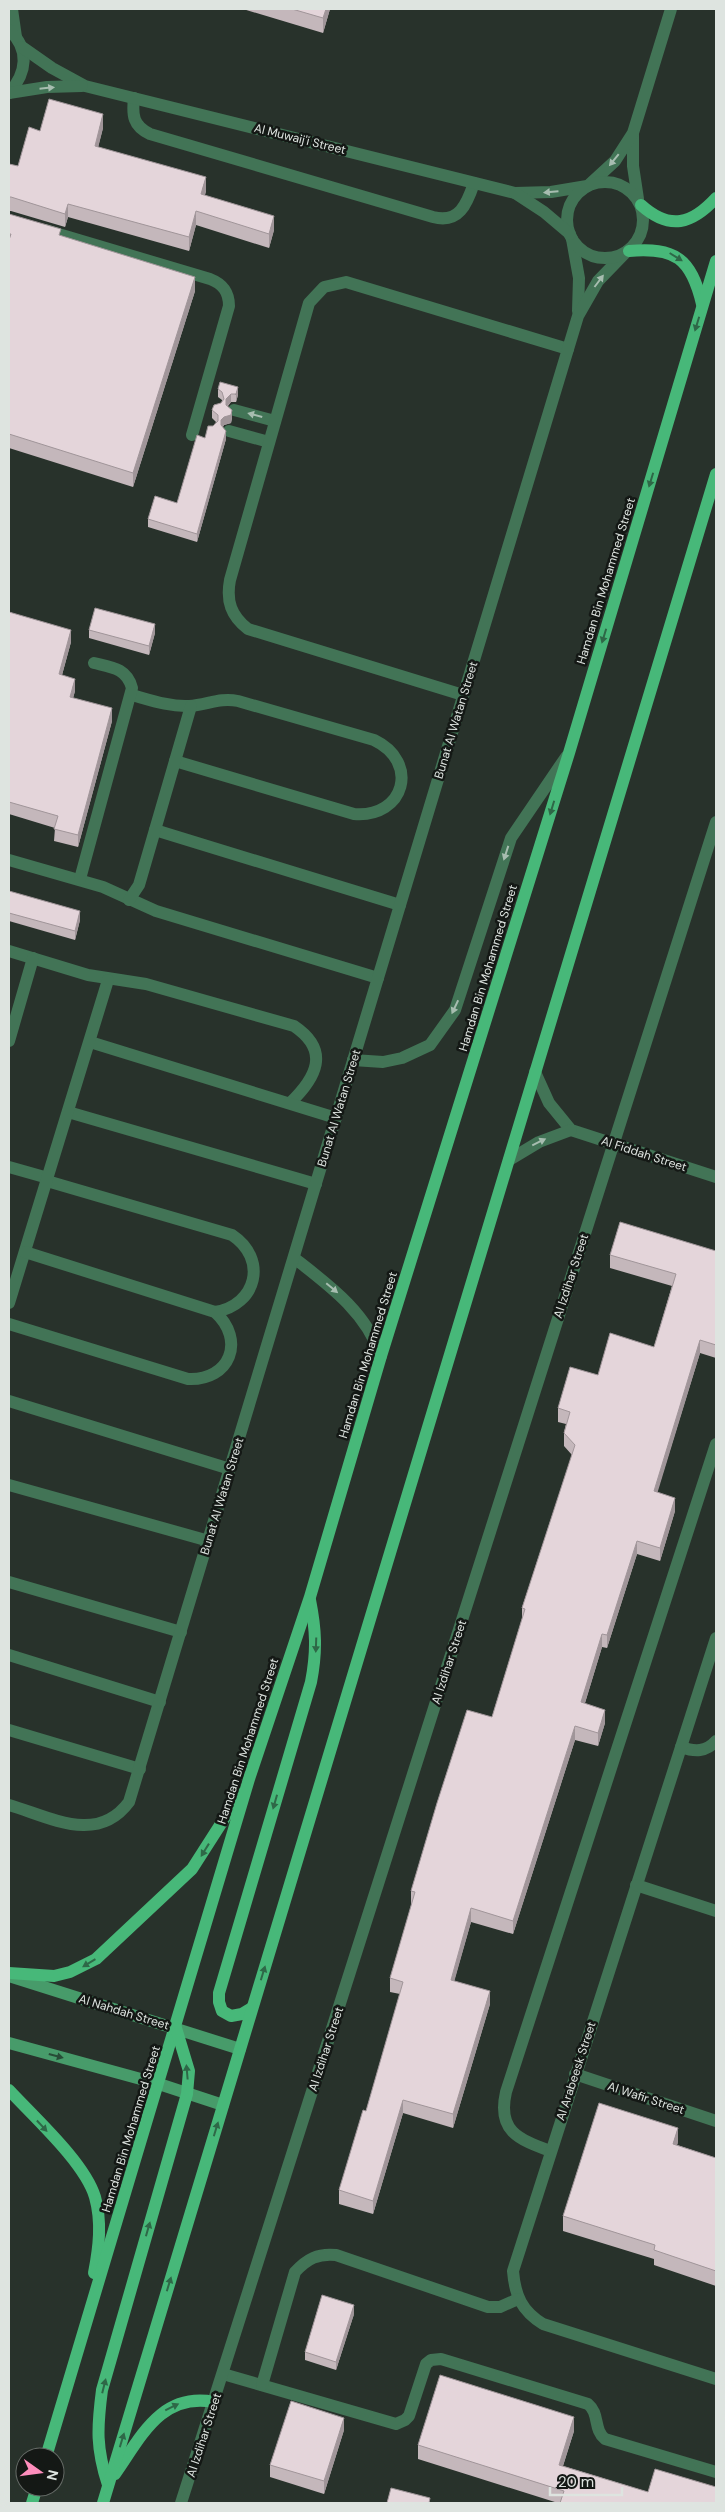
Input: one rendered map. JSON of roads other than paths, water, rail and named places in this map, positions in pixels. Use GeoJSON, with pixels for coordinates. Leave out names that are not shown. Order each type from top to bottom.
{"type":"FeatureCollection","features":[{"type":"Feature","properties":{"kind":"main road"},"geometry":{"type":"LineString","coordinates":[[640,202],[659,218],[668,221],[688,220],[716,198]]}},
{"type":"Feature","properties":{"kind":"main road"},"geometry":{"type":"LineString","coordinates":[[627,252],[656,250],[679,257],[694,276],[703,305]]}},
{"type":"Feature","properties":{"kind":"main road","name":"Hamdan Bin Mohammed Street"},"geometry":{"type":"LineString","coordinates":[[49,2447],[249,1779],[310,1597],[381,1356],[569,753],[716,261]]}},
{"type":"Feature","properties":{"kind":"main road"},"geometry":{"type":"LineString","coordinates":[[103,2503],[716,474]]}},
{"type":"Feature","properties":{"kind":"main road"},"geometry":{"type":"LineString","coordinates":[[252,2008],[231,2016],[222,2011],[219,1993],[311,1682],[315,1660],[316,1632],[310,1597]]}},
{"type":"Feature","properties":{"kind":"main road"},"geometry":{"type":"LineString","coordinates":[[9,1975],[54,1976],[70,1972],[96,1959],[192,1869],[249,1779]]}},
{"type":"Feature","properties":{"kind":"main road"},"geometry":{"type":"LineString","coordinates":[[108,2485],[99,2456],[98,2423],[102,2390],[187,2094],[188,2071],[176,2028]]}},
{"type":"Feature","properties":{"kind":"main road"},"geometry":{"type":"LineString","coordinates":[[9,2090],[81,2169],[95,2196],[100,2225],[99,2250],[83,2334]]}},
{"type":"Feature","properties":{"kind":"main road"},"geometry":{"type":"LineString","coordinates":[[108,2485],[144,2431],[161,2413],[189,2401],[214,2402]]}},
{"type":"Feature","properties":{"kind":"street"},"geometry":{"type":"LineString","coordinates":[[9,93],[23,72],[24,60],[16,38],[12,9]]}},
{"type":"Feature","properties":{"kind":"street"},"geometry":{"type":"LineString","coordinates":[[633,133],[614,161],[578,193],[568,212],[571,237],[580,249],[590,256],[603,259],[615,258],[627,252],[637,242],[642,230],[644,218],[633,166],[633,133],[671,9]]}},
{"type":"Feature","properties":{"kind":"street","name":"Al Muwaij'i Street"},"geometry":{"type":"LineString","coordinates":[[16,38],[52,68],[85,86],[515,193],[550,192],[589,185]]}},
{"type":"Feature","properties":{"kind":"street","name":"Al Muwaij'i Street"},"geometry":{"type":"LineString","coordinates":[[9,93],[47,87],[85,86]]}},
{"type":"Feature","properties":{"kind":"street"},"geometry":{"type":"LineString","coordinates":[[134,98],[132,113],[134,120],[139,127],[150,134],[440,219],[456,216],[463,210],[474,183]]}},
{"type":"Feature","properties":{"kind":"street"},"geometry":{"type":"LineString","coordinates":[[589,185],[604,181],[617,183],[629,189],[640,202]]}},
{"type":"Feature","properties":{"kind":"street","name":"Al Muwaij'i Street"},"geometry":{"type":"LineString","coordinates":[[515,193],[544,212],[571,237]]}},
{"type":"Feature","properties":{"kind":"street"},"geometry":{"type":"LineString","coordinates":[[28,225],[210,278],[223,286],[229,299],[228,306],[192,435]]}},
{"type":"Feature","properties":{"kind":"street","name":"Bunat Al Watan Street"},"geometry":{"type":"LineString","coordinates":[[571,237],[579,278],[578,316]]}},
{"type":"Feature","properties":{"kind":"street","name":"Bunat Al Watan Street"},"geometry":{"type":"LineString","coordinates":[[9,1805],[74,1824],[98,1826],[110,1821],[121,1813],[129,1802],[578,316],[598,281],[627,252]]}},
{"type":"Feature","properties":{"kind":"street"},"geometry":{"type":"LineString","coordinates":[[464,695],[258,633],[248,629],[233,614],[228,592],[309,303],[316,293],[334,283],[356,284],[568,349]]}},
{"type":"Feature","properties":{"kind":"street"},"geometry":{"type":"LineString","coordinates":[[202,401],[216,405]]}},
{"type":"Feature","properties":{"kind":"street"},"geometry":{"type":"LineString","coordinates":[[234,410],[275,421]]}},
{"type":"Feature","properties":{"kind":"street"},"geometry":{"type":"LineString","coordinates":[[196,422],[210,426]]}},
{"type":"Feature","properties":{"kind":"street"},"geometry":{"type":"LineString","coordinates":[[228,431],[269,442]]}},
{"type":"Feature","properties":{"kind":"street"},"geometry":{"type":"LineString","coordinates":[[80,879],[132,695],[130,680],[126,674],[119,670],[94,663]]}},
{"type":"Feature","properties":{"kind":"street"},"geometry":{"type":"LineString","coordinates":[[132,695],[177,706],[191,706],[220,699],[238,701],[374,740],[390,750],[401,767],[402,780],[399,793],[391,804],[380,811],[368,815],[354,814],[175,761]]}},
{"type":"Feature","properties":{"kind":"street"},"geometry":{"type":"LineString","coordinates":[[129,900],[139,885],[191,706]]}},
{"type":"Feature","properties":{"kind":"street"},"geometry":{"type":"LineString","coordinates":[[353,1060],[383,1062],[402,1058],[430,1045],[455,1010],[511,838],[569,753]]}},
{"type":"Feature","properties":{"kind":"street","name":"Al Izdihar Street"},"geometry":{"type":"LineString","coordinates":[[181,2503],[716,822]]}},
{"type":"Feature","properties":{"kind":"street"},"geometry":{"type":"LineString","coordinates":[[155,830],[400,905]]}},
{"type":"Feature","properties":{"kind":"street"},"geometry":{"type":"LineString","coordinates":[[9,860],[80,879],[103,887],[156,911],[378,978]]}},
{"type":"Feature","properties":{"kind":"street"},"geometry":{"type":"LineString","coordinates":[[9,951],[108,980],[146,984],[294,1026],[311,1042],[316,1066],[312,1080],[290,1104]]}},
{"type":"Feature","properties":{"kind":"street"},"geometry":{"type":"LineString","coordinates":[[10,1034],[33,958]]}},
{"type":"Feature","properties":{"kind":"street"},"geometry":{"type":"LineString","coordinates":[[9,1302],[108,980]]}},
{"type":"Feature","properties":{"kind":"street"},"geometry":{"type":"LineString","coordinates":[[90,1042],[336,1118]]}},
{"type":"Feature","properties":{"kind":"street"},"geometry":{"type":"LineString","coordinates":[[509,1160],[539,1142],[571,1130],[549,1103],[535,1072]]}},
{"type":"Feature","properties":{"kind":"street"},"geometry":{"type":"LineString","coordinates":[[68,1112],[316,1184]]}},
{"type":"Feature","properties":{"kind":"street","name":"Al Fiddah Street"},"geometry":{"type":"LineString","coordinates":[[571,1130],[716,1177]]}},
{"type":"Feature","properties":{"kind":"street"},"geometry":{"type":"LineString","coordinates":[[9,1167],[232,1235],[242,1242],[253,1261],[252,1284],[248,1293],[238,1304],[215,1312],[25,1252]]}},
{"type":"Feature","properties":{"kind":"street"},"geometry":{"type":"LineString","coordinates":[[294,1258],[342,1296],[356,1311],[376,1340],[381,1356]]}},
{"type":"Feature","properties":{"kind":"street"},"geometry":{"type":"LineString","coordinates":[[9,1324],[188,1379],[199,1380],[220,1370],[231,1351],[232,1340],[229,1329],[215,1312]]}},
{"type":"Feature","properties":{"kind":"street"},"geometry":{"type":"LineString","coordinates":[[9,1401],[230,1469]]}},
{"type":"Feature","properties":{"kind":"street"},"geometry":{"type":"LineString","coordinates":[[550,2151],[521,2140],[512,2132],[505,2120],[503,2105],[506,2092],[716,1444]]}},
{"type":"Feature","properties":{"kind":"street"},"geometry":{"type":"LineString","coordinates":[[9,1485],[209,1541]]}},
{"type":"Feature","properties":{"kind":"street"},"geometry":{"type":"LineString","coordinates":[[9,1582],[181,1632]]}},
{"type":"Feature","properties":{"kind":"street","name":"Al Arabeesk Street"},"geometry":{"type":"LineString","coordinates":[[716,1638],[513,2271],[514,2287],[518,2299],[533,2317],[543,2324],[716,2379]]}},
{"type":"Feature","properties":{"kind":"street"},"geometry":{"type":"LineString","coordinates":[[9,1655],[160,1702]]}},
{"type":"Feature","properties":{"kind":"street"},"geometry":{"type":"LineString","coordinates":[[9,1730],[140,1769]]}},
{"type":"Feature","properties":{"kind":"street"},"geometry":{"type":"LineString","coordinates":[[681,1747],[697,1751],[704,1750],[716,1741]]}},
{"type":"Feature","properties":{"kind":"street"},"geometry":{"type":"LineString","coordinates":[[636,1885],[716,1911]]}},
{"type":"Feature","properties":{"kind":"street","name":"Al Nahdah Street"},"geometry":{"type":"LineString","coordinates":[[9,1975],[240,2049]]}},
{"type":"Feature","properties":{"kind":"street"},"geometry":{"type":"LineString","coordinates":[[9,2043],[159,2084],[223,2105]]}},
{"type":"Feature","properties":{"kind":"street","name":"Al Wafir Street"},"geometry":{"type":"LineString","coordinates":[[575,2074],[716,2121]]}},
{"type":"Feature","properties":{"kind":"street"},"geometry":{"type":"LineString","coordinates":[[262,2385],[295,2272],[303,2263],[314,2256],[336,2255],[488,2307],[500,2307],[518,2299]]}},
{"type":"Feature","properties":{"kind":"street"},"geometry":{"type":"LineString","coordinates":[[223,2374],[396,2424],[409,2416],[426,2364],[430,2360],[441,2359],[588,2404],[593,2409],[597,2429],[605,2439],[716,2472]]}}]}
